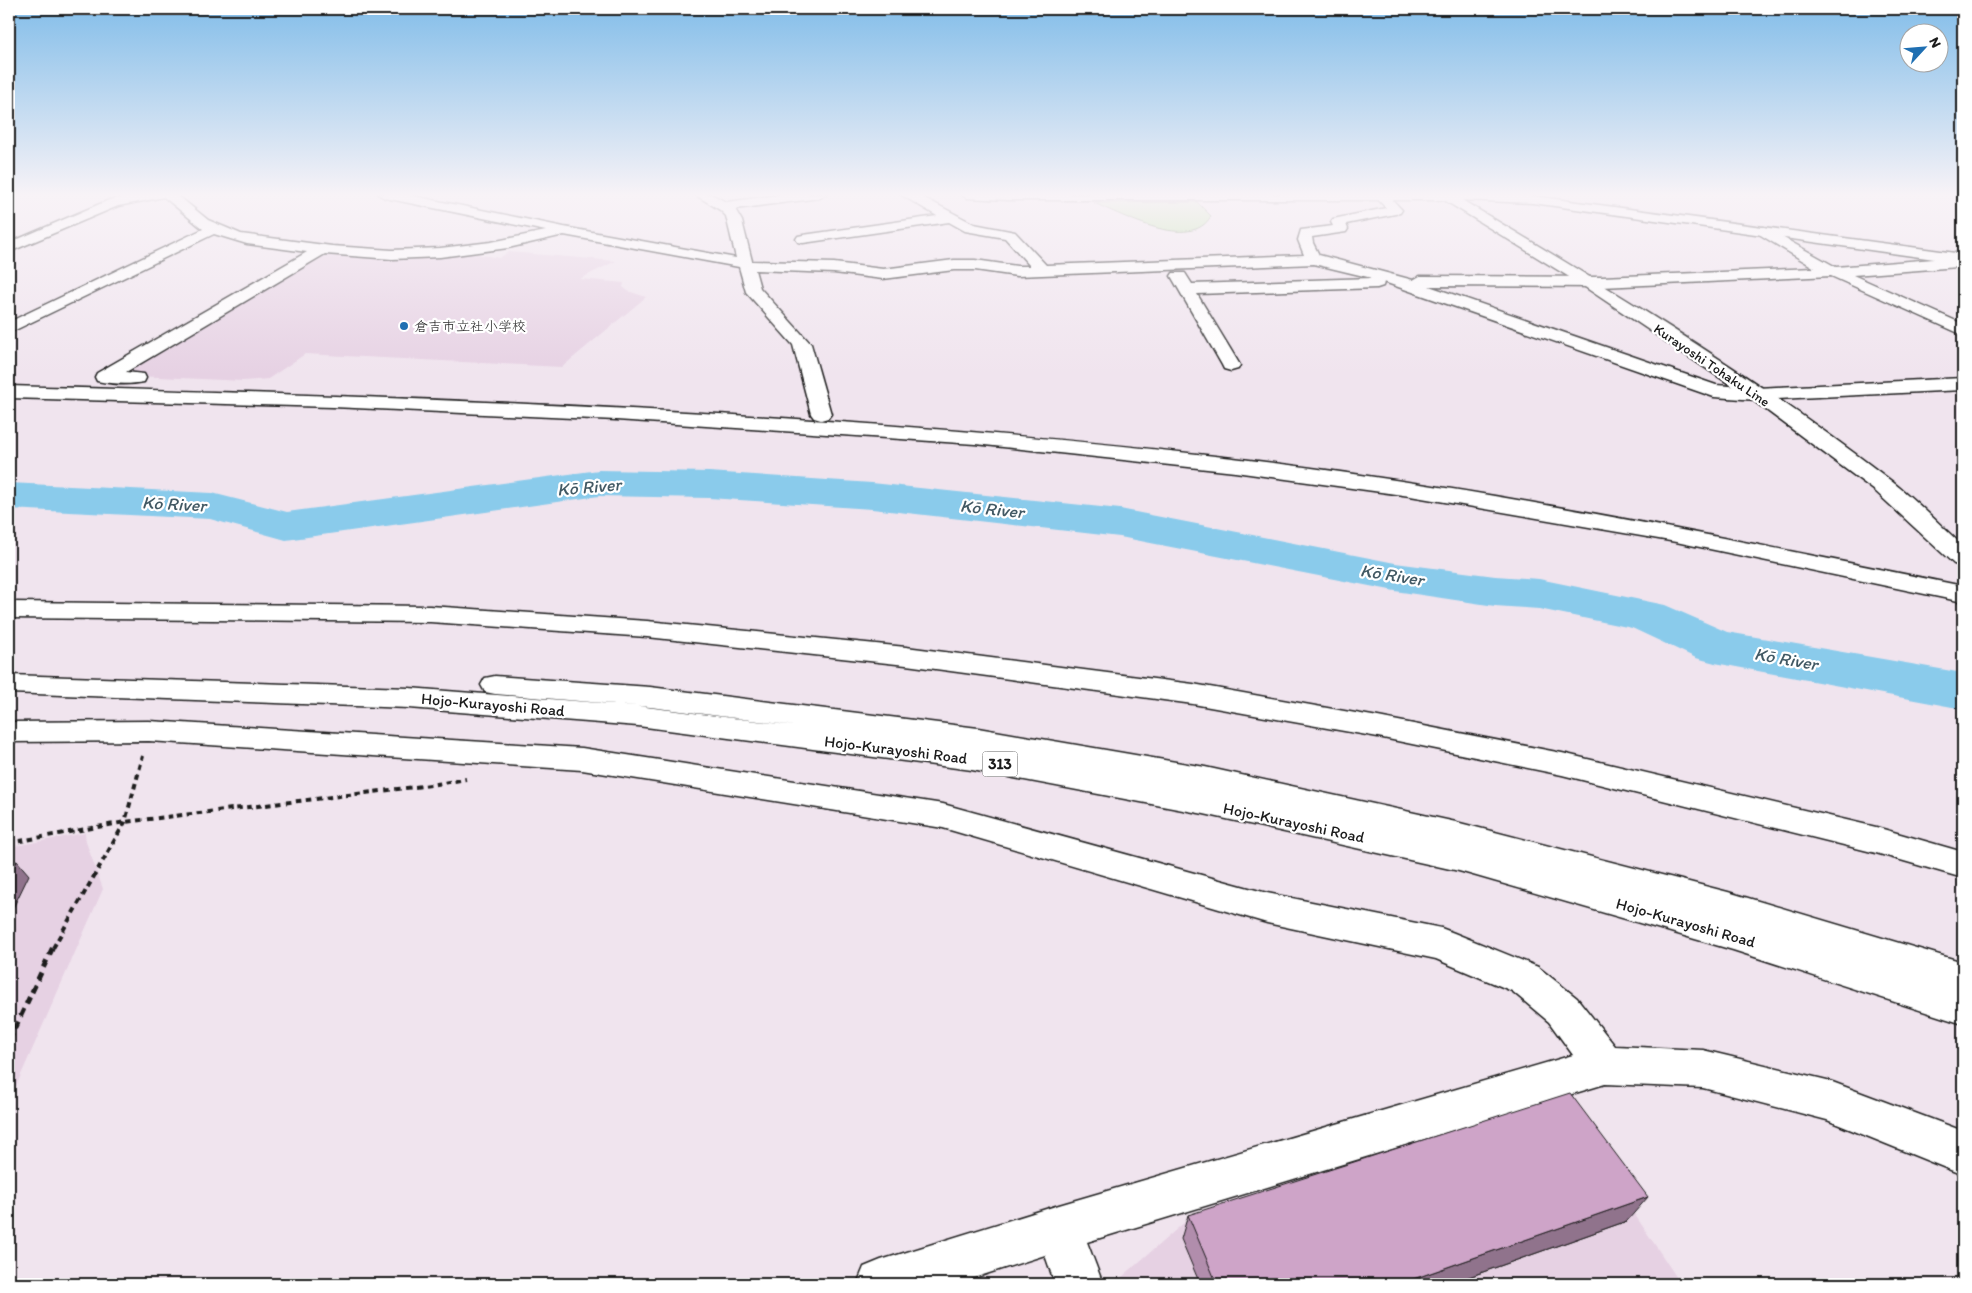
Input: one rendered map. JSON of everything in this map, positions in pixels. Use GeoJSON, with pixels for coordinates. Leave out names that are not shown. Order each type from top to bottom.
{"type":"FeatureCollection","features":[{"type":"Feature","properties":{"kind":"main road"},"geometry":{"type":"LineString","coordinates":[[9,328],[162,254]]}},
{"type":"Feature","properties":{"kind":"main road"},"geometry":{"type":"LineString","coordinates":[[314,254],[104,377],[267,383],[380,396],[401,404]]}},
{"type":"Feature","properties":{"kind":"main road"},"geometry":{"type":"LineString","coordinates":[[690,254],[747,265],[834,268],[883,274],[954,265],[975,265],[1017,271],[1314,258],[1403,282],[1714,391],[1757,394],[1963,384]]}},
{"type":"Feature","properties":{"kind":"main road"},"geometry":{"type":"LineString","coordinates":[[744,254],[752,289],[802,344],[821,414]]}},
{"type":"Feature","properties":{"kind":"main road"},"geometry":{"type":"LineString","coordinates":[[1028,254],[1042,270]]}},
{"type":"Feature","properties":{"kind":"main road"},"geometry":{"type":"LineString","coordinates":[[1312,254],[1314,258]]}},
{"type":"Feature","properties":{"kind":"main road","name":"Kurayoshi Tohaku Line"},"geometry":{"type":"LineString","coordinates":[[1543,254],[1757,394],[1883,486],[1963,559]]}},
{"type":"Feature","properties":{"kind":"main road"},"geometry":{"type":"LineString","coordinates":[[1805,254],[1838,273],[1963,330]]}},
{"type":"Feature","properties":{"kind":"main road"},"geometry":{"type":"LineString","coordinates":[[1921,254],[1959,260]]}},
{"type":"Feature","properties":{"kind":"main road"},"geometry":{"type":"LineString","coordinates":[[1187,289],[1403,282],[1585,280],[1600,282],[1838,273],[1959,260]]}},
{"type":"Feature","properties":{"kind":"main road"},"geometry":{"type":"LineString","coordinates":[[1172,264],[1231,365]]}},
{"type":"Feature","properties":{"kind":"main road"},"geometry":{"type":"LineString","coordinates":[[9,392],[401,404],[616,414],[975,438],[1235,465],[1410,489],[1676,536],[1963,594]]}},
{"type":"Feature","properties":{"kind":"main road"},"geometry":{"type":"LineString","coordinates":[[9,610],[430,614],[647,629],[906,656],[1193,694],[1417,735],[1562,764],[1876,840],[1963,865]]}},
{"type":"Feature","properties":{"kind":"main road","name":"Hojo-Kurayoshi Road"},"geometry":{"type":"LineString","coordinates":[[9,668],[436,681],[650,697],[978,739],[1206,779],[1456,836],[1728,907],[1963,979]]}},
{"type":"Feature","properties":{"kind":"main road","name":"Hojo-Kurayoshi Road"},"geometry":{"type":"LineString","coordinates":[[9,684],[409,698],[638,716],[972,758],[1204,802],[1459,858],[1733,935],[1963,1007]]}},
{"type":"Feature","properties":{"kind":"main road"},"geometry":{"type":"LineString","coordinates":[[9,732],[149,731],[582,759],[942,816],[1267,908],[1441,944],[1526,979],[1563,1010],[1605,1065]]}},
{"type":"Feature","properties":{"kind":"main road"},"geometry":{"type":"LineString","coordinates":[[881,1284],[1059,1228],[1605,1065],[1703,1069],[1818,1097],[1963,1153]]}},
{"type":"Feature","properties":{"kind":"main road"},"geometry":{"type":"LineString","coordinates":[[1059,1228],[1079,1284]]}},
{"type":"Feature","properties":{"kind":"path"},"geometry":{"type":"LineString","coordinates":[[9,1041],[49,954],[125,822],[149,731]]}},
{"type":"Feature","properties":{"kind":"path"},"geometry":{"type":"LineString","coordinates":[[9,843],[125,822],[431,785],[469,778]]}},
{"type":"Feature","properties":{"kind":"shaded area","name":"倉吉市立社小学校"},"geometry":{"type":"Polygon","coordinates":[[[316,254],[478,254],[499,258],[505,254],[537,254],[616,261],[580,279],[624,283],[623,287],[628,291],[646,297],[562,367],[305,354],[268,379],[244,381],[116,375],[316,254]]]}},
{"type":"Feature","properties":{"kind":"shaded area"},"geometry":{"type":"Polygon","coordinates":[[[85,833],[86,842],[103,889],[9,1102],[9,847],[85,833]]]}},
{"type":"Feature","properties":{"kind":"shaded area"},"geometry":{"type":"Polygon","coordinates":[[[1564,1108],[1681,1284],[1114,1284],[1186,1221],[1564,1108]]]}},
{"type":"Feature","properties":{"kind":"building"},"geometry":{"type":"Polygon","coordinates":[[[17,861],[9,877],[9,863],[17,861]]]}},
{"type":"Feature","properties":{"kind":"building"},"geometry":{"type":"Polygon","coordinates":[[[1570,1093],[1648,1197],[1399,1284],[1217,1284],[1188,1215],[1570,1093]]]}},
{"type":"Feature","properties":{"kind":"waterway","name":"Kō River"},"geometry":{"type":"LineString","coordinates":[[9,496],[212,506],[286,526],[599,483],[709,485],[872,496],[1120,523],[1395,577],[1495,591],[1539,594],[1647,616],[1715,646],[1963,691]]}},
{"type":"Feature","properties":{"kind":"place","name":"倉吉市立社小学校"},"geometry":{"type":"Point","coordinates":[404,326]}}]}
